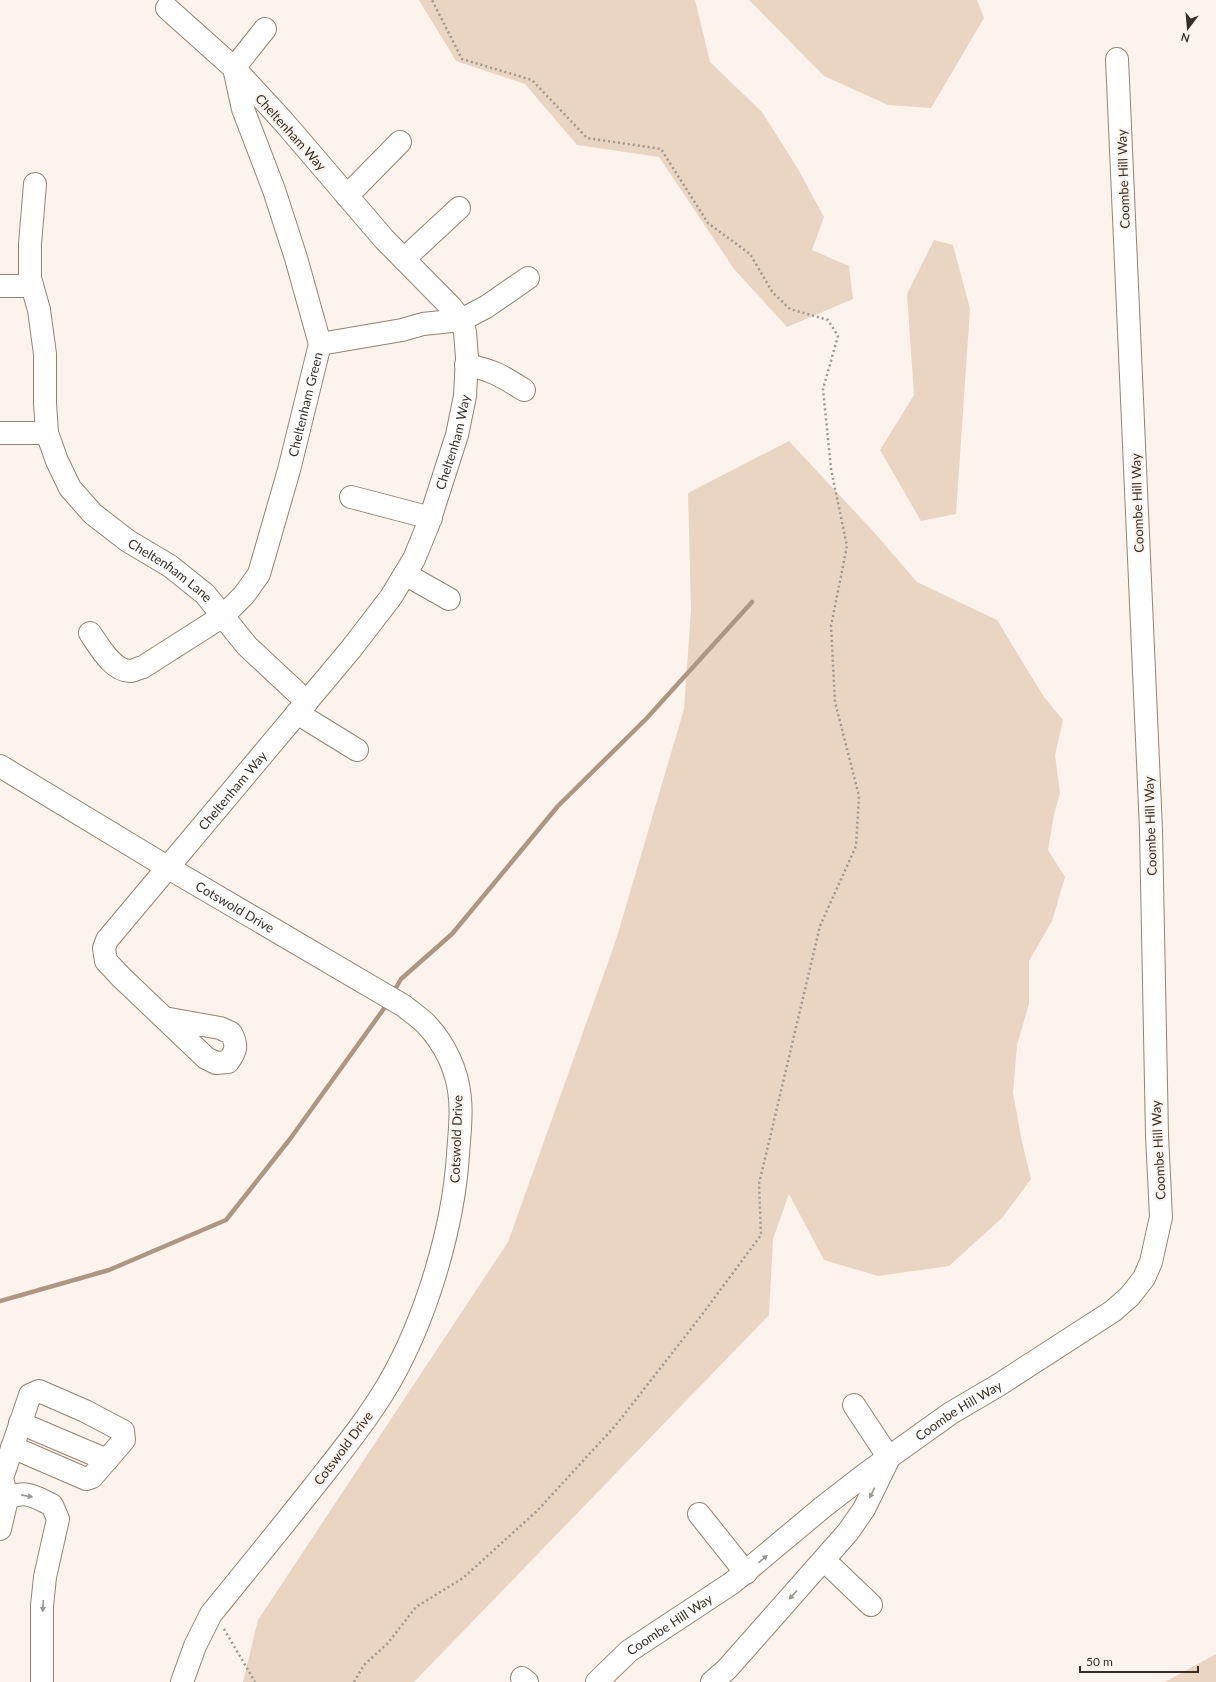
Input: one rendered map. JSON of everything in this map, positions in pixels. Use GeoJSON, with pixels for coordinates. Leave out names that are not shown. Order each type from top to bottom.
{"type":"FeatureCollection","features":[{"type":"Feature","properties":{"kind":"street","name":"Cheltenham Way"},"geometry":{"type":"LineString","coordinates":[[164,1018],[106,961],[104,948],[107,940],[351,649],[391,597],[414,559],[431,518],[457,435],[465,396],[466,365],[465,332],[461,320],[451,306],[384,239],[283,121],[234,68],[166,8]]}},
{"type":"Feature","properties":{"kind":"street"},"geometry":{"type":"LineString","coordinates":[[234,68],[265,29]]}},
{"type":"Feature","properties":{"kind":"street","name":"Coombe Hill Way"},"geometry":{"type":"LineString","coordinates":[[597,1682],[629,1651],[662,1628],[698,1607],[746,1573],[833,1499],[867,1473],[951,1413],[997,1386],[1113,1312],[1130,1296],[1144,1278],[1151,1262],[1160,1224],[1160,1197],[1156,1127],[1151,830],[1117,59]]}},
{"type":"Feature","properties":{"kind":"street","name":"Cheltenham Green"},"geometry":{"type":"LineString","coordinates":[[90,634],[114,664],[123,670],[132,671],[143,667],[223,616],[244,595],[259,574],[289,470],[320,344],[296,258],[274,190],[244,109],[234,68]]}},
{"type":"Feature","properties":{"kind":"street"},"geometry":{"type":"LineString","coordinates":[[254,138],[283,121]]}},
{"type":"Feature","properties":{"kind":"street"},"geometry":{"type":"LineString","coordinates":[[347,196],[400,142]]}},
{"type":"Feature","properties":{"kind":"street","name":"Cheltenham Lane"},"geometry":{"type":"LineString","coordinates":[[35,184],[30,244],[30,278],[39,310],[45,354],[45,403],[47,432],[57,461],[70,488],[93,514],[128,541],[170,566],[205,594],[247,646],[302,707]]}},
{"type":"Feature","properties":{"kind":"street"},"geometry":{"type":"LineString","coordinates":[[404,259],[459,208]]}},
{"type":"Feature","properties":{"kind":"street"},"geometry":{"type":"LineString","coordinates":[[320,344],[402,330],[423,324],[461,320],[486,307],[528,278]]}},
{"type":"Feature","properties":{"kind":"street"},"geometry":{"type":"LineString","coordinates":[[0,286],[32,286]]}},
{"type":"Feature","properties":{"kind":"street"},"geometry":{"type":"LineString","coordinates":[[466,365],[487,369],[500,374],[524,390]]}},
{"type":"Feature","properties":{"kind":"street"},"geometry":{"type":"LineString","coordinates":[[0,433],[47,432]]}},
{"type":"Feature","properties":{"kind":"street"},"geometry":{"type":"LineString","coordinates":[[351,497],[431,518]]}},
{"type":"Feature","properties":{"kind":"street"},"geometry":{"type":"LineString","coordinates":[[405,574],[449,599]]}},
{"type":"Feature","properties":{"kind":"street"},"geometry":{"type":"LineString","coordinates":[[302,707],[357,750]]}},
{"type":"Feature","properties":{"kind":"street","name":"Cotswold Drive"},"geometry":{"type":"LineString","coordinates":[[0,766],[167,867],[404,1006],[425,1023],[445,1051],[457,1080],[460,1100],[456,1177],[442,1248],[430,1290],[412,1337],[396,1369],[363,1424],[212,1614],[195,1646],[182,1682]]}},
{"type":"Feature","properties":{"kind":"street"},"geometry":{"type":"LineString","coordinates":[[0,1529],[7,1499],[2,1478],[20,1423],[30,1395],[39,1391],[85,1411],[123,1430],[124,1440],[92,1477],[86,1479],[12,1448]]}},
{"type":"Feature","properties":{"kind":"street"},"geometry":{"type":"LineString","coordinates":[[854,1405],[889,1458]]}},
{"type":"Feature","properties":{"kind":"street"},"geometry":{"type":"LineString","coordinates":[[20,1423],[107,1460]]}},
{"type":"Feature","properties":{"kind":"street","name":"Coombe Hill Way"},"geometry":{"type":"LineString","coordinates":[[716,1681],[848,1532],[874,1491],[889,1458]]}},
{"type":"Feature","properties":{"kind":"street"},"geometry":{"type":"LineString","coordinates":[[7,1499],[15,1495],[27,1494],[52,1505],[58,1518],[45,1577],[42,1606],[42,1682]]}},
{"type":"Feature","properties":{"kind":"street"},"geometry":{"type":"LineString","coordinates":[[833,1499],[841,1501],[847,1505],[854,1512],[857,1519]]}},
{"type":"Feature","properties":{"kind":"street"},"geometry":{"type":"LineString","coordinates":[[699,1514],[746,1573]]}},
{"type":"Feature","properties":{"kind":"street"},"geometry":{"type":"LineString","coordinates":[[824,1560],[871,1605]]}},
{"type":"Feature","properties":{"kind":"path"},"geometry":{"type":"LineString","coordinates":[[354,1682],[364,1665],[388,1643],[416,1607],[464,1578],[548,1500],[616,1425],[701,1316],[761,1235],[759,1184],[820,926],[856,846],[859,796],[835,702],[831,626],[846,546],[831,469],[823,389],[838,336],[828,320],[790,309],[773,293],[750,254],[708,223],[661,149],[587,138],[532,80],[462,59],[432,0]]}},
{"type":"Feature","properties":{"kind":"path"},"geometry":{"type":"LineString","coordinates":[[208,1620],[226,1630],[255,1682]]}},
{"type":"Feature","properties":{"kind":"shaded area"},"geometry":{"type":"Polygon","coordinates":[[[419,0],[695,0],[710,62],[762,112],[798,169],[824,217],[812,250],[849,266],[853,299],[787,327],[734,269],[659,157],[577,145],[525,84],[456,61],[419,0]]]}},
{"type":"Feature","properties":{"kind":"shaded area"},"geometry":{"type":"Polygon","coordinates":[[[749,0],[977,0],[984,18],[931,108],[888,105],[824,76],[749,0]]]}},
{"type":"Feature","properties":{"kind":"shaded area"},"geometry":{"type":"Polygon","coordinates":[[[934,240],[953,245],[970,309],[956,514],[921,521],[880,450],[914,395],[907,294],[934,240]]]}},
{"type":"Feature","properties":{"kind":"shaded area"},"geometry":{"type":"Polygon","coordinates":[[[789,441],[872,530],[917,582],[997,620],[1044,697],[1063,720],[1055,755],[1060,793],[1054,815],[1048,850],[1065,877],[1052,921],[1029,961],[1029,1004],[1017,1045],[1013,1093],[1022,1142],[1031,1179],[1002,1218],[949,1266],[878,1276],[824,1260],[789,1194],[773,1239],[769,1315],[414,1682],[243,1682],[258,1620],[508,1242],[616,940],[684,709],[691,610],[688,493],[789,441]]]}},
{"type":"Feature","properties":{"kind":"shaded area"},"geometry":{"type":"Polygon","coordinates":[[[1216,1654],[1216,1682],[1165,1682],[1216,1654]]]}},
{"type":"Feature","properties":{"kind":"waterway"},"geometry":{"type":"LineString","coordinates":[[393,993],[401,979],[452,934],[558,806],[646,719],[752,602]]}},
{"type":"Feature","properties":{"kind":"waterway"},"geometry":{"type":"LineString","coordinates":[[0,1301],[109,1270],[226,1220],[290,1139],[388,1003]]}}]}
